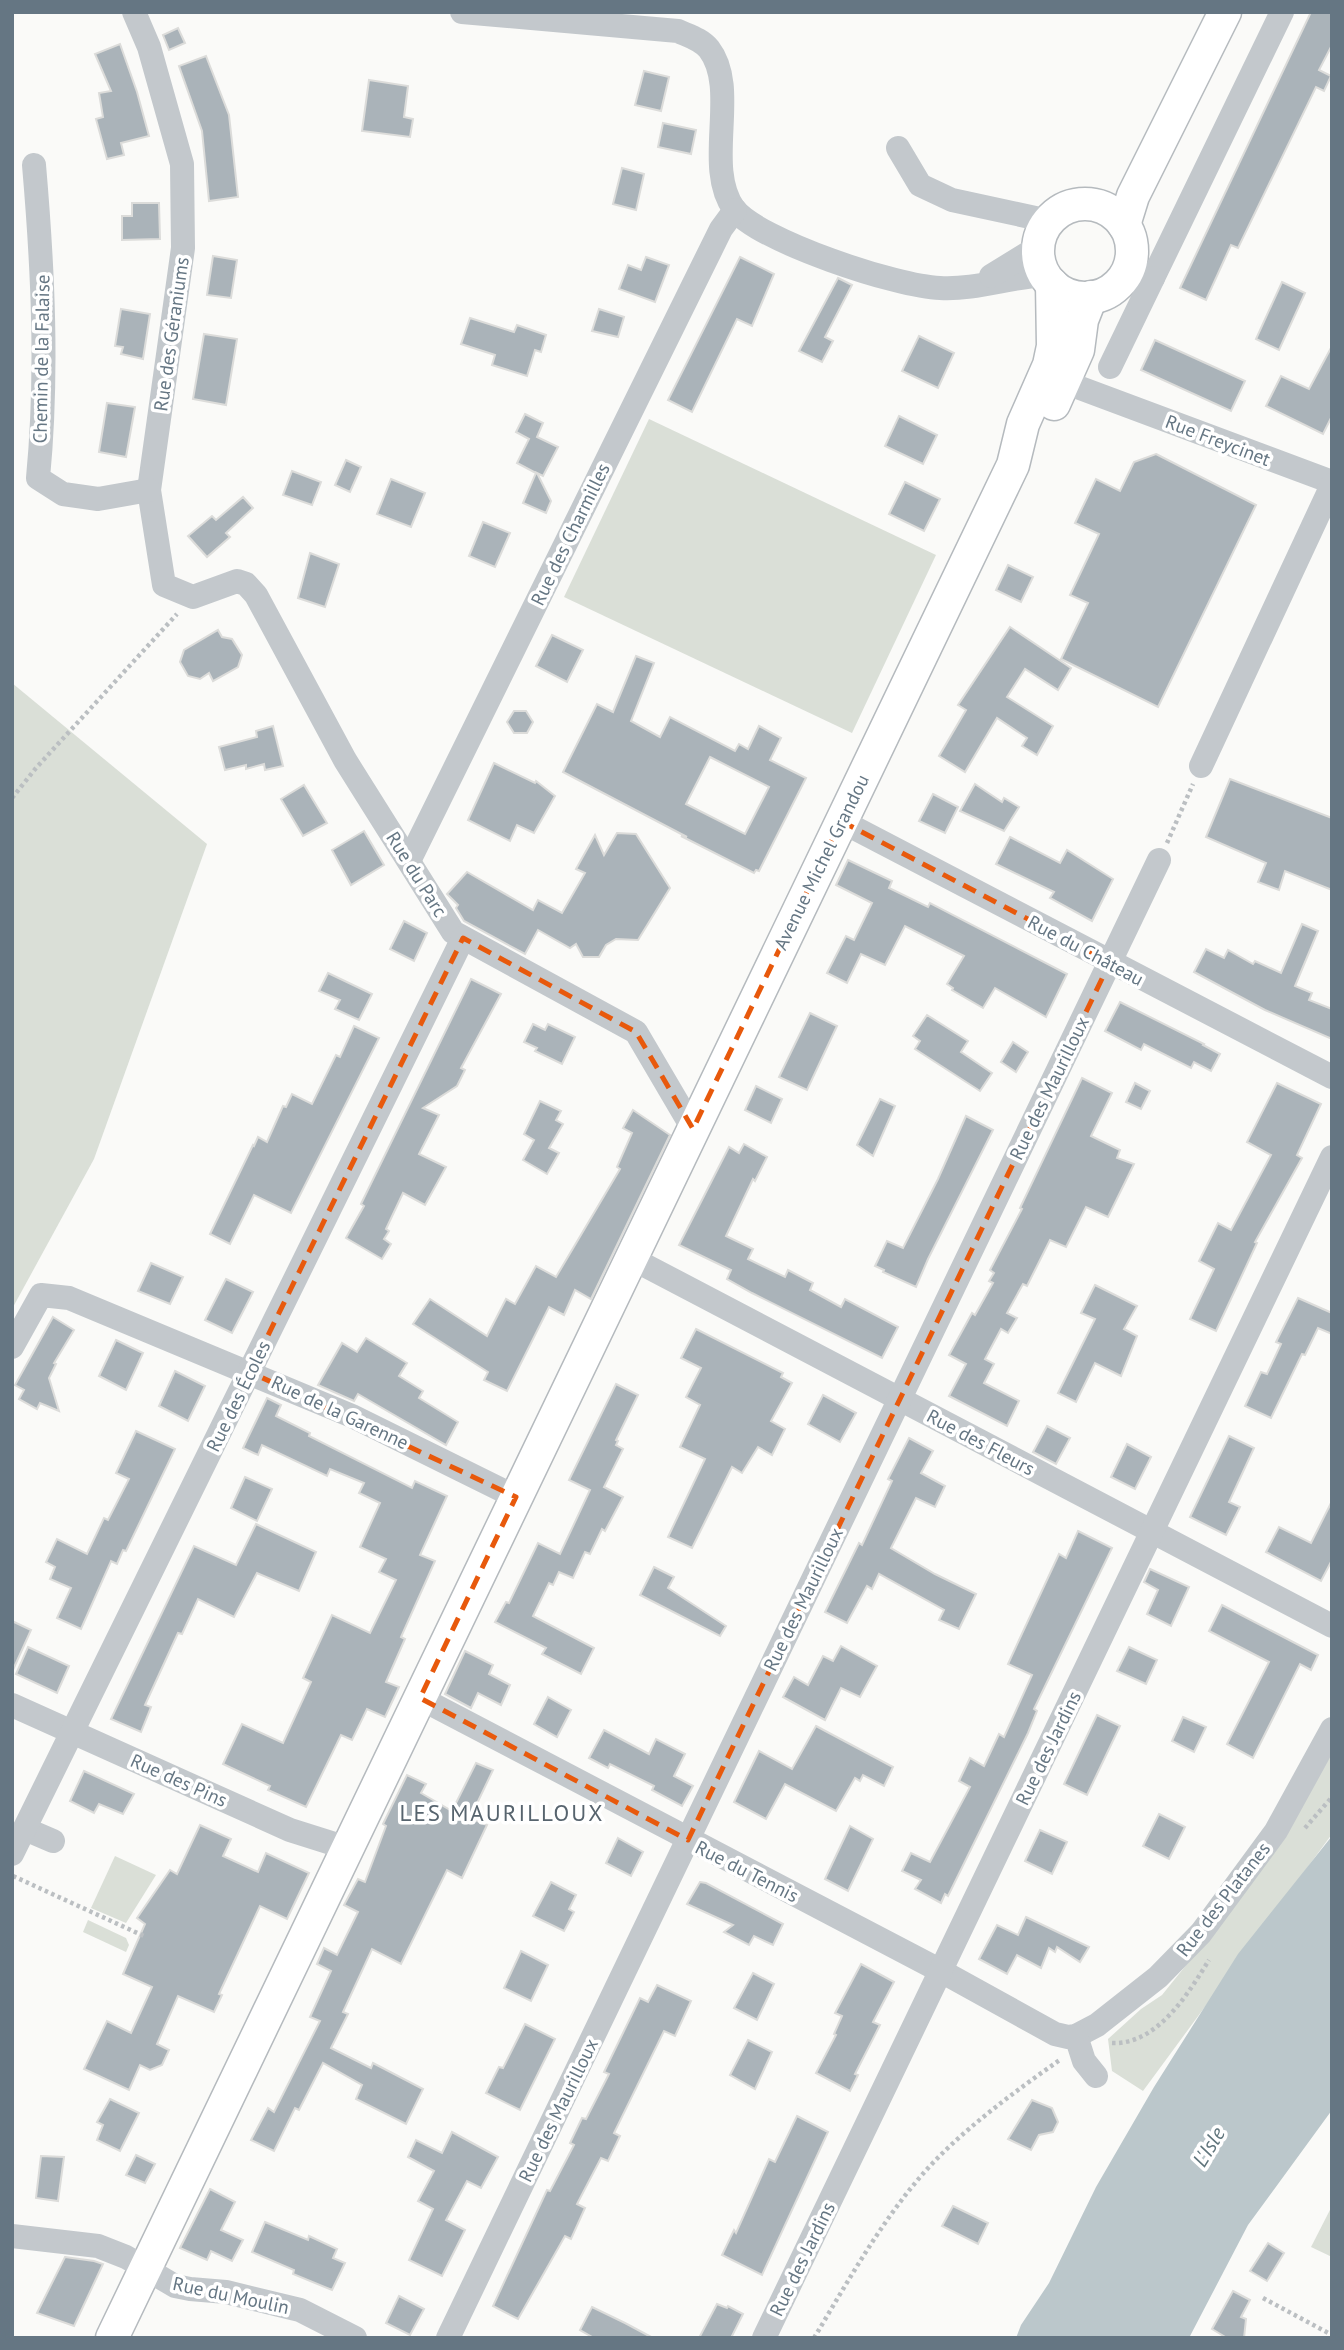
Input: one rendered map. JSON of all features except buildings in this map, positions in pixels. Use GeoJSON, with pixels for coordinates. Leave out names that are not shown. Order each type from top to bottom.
{"type":"FeatureCollection","features":[{"type":"Feature","properties":{"kind":"main road"},"geometry":{"type":"LineString","coordinates":[[1124,225],[1133,196],[1225,12]]}},
{"type":"Feature","properties":{"kind":"main road"},"geometry":{"type":"LineString","coordinates":[[1097,205],[1172,116]]}},
{"type":"Feature","properties":{"kind":"main road"},"geometry":{"type":"LineString","coordinates":[[1084,203],[1108,209],[1124,225],[1141,273],[1091,297],[1063,293],[1046,257],[1070,206],[1084,203]]}},
{"type":"Feature","properties":{"kind":"main road","name":"Avenue Michel Grandou"},"geometry":{"type":"LineString","coordinates":[[112,2338],[1013,466],[1023,424],[1049,365],[1053,346],[1046,257]]}},
{"type":"Feature","properties":{"kind":"main road","name":"Avenue Michel Grandou"},"geometry":{"type":"LineString","coordinates":[[1013,466],[1041,433],[1078,350],[1082,320],[1091,297]]}},
{"type":"Feature","properties":{"kind":"street","name":"Rue des Géraniums"},"geometry":{"type":"LineString","coordinates":[[134,12],[149,47],[182,164],[183,248],[149,490],[164,584],[192,597]]}},
{"type":"Feature","properties":{"kind":"street"},"geometry":{"type":"LineString","coordinates":[[462,12],[678,31],[698,39],[709,49],[718,65],[721,85],[721,170],[726,193],[735,210],[765,232],[843,264],[914,285],[941,288],[971,285],[1003,270],[1046,257]]}},
{"type":"Feature","properties":{"kind":"street"},"geometry":{"type":"LineString","coordinates":[[1110,367],[1141,273],[1282,12]]}},
{"type":"Feature","properties":{"kind":"street"},"geometry":{"type":"LineString","coordinates":[[898,148],[920,185],[953,200],[1046,257]]}},
{"type":"Feature","properties":{"kind":"street","name":"Chemin de la Falaise"},"geometry":{"type":"LineString","coordinates":[[34,165],[43,281],[44,417],[38,478],[63,494],[98,499],[149,490]]}},
{"type":"Feature","properties":{"kind":"street","name":"Rue des Charmilles"},"geometry":{"type":"LineString","coordinates":[[409,860],[721,229],[735,210]]}},
{"type":"Feature","properties":{"kind":"street"},"geometry":{"type":"LineString","coordinates":[[1052,320],[1064,382]]}},
{"type":"Feature","properties":{"kind":"street"},"geometry":{"type":"LineString","coordinates":[[1078,350],[1085,371],[1104,397]]}},
{"type":"Feature","properties":{"kind":"street","name":"Rue Freycinet"},"geometry":{"type":"LineString","coordinates":[[1064,382],[1332,483]]}},
{"type":"Feature","properties":{"kind":"street"},"geometry":{"type":"LineString","coordinates":[[1201,766],[1332,483]]}},
{"type":"Feature","properties":{"kind":"street","name":"Rue du Parc"},"geometry":{"type":"LineString","coordinates":[[192,597],[237,582],[246,584],[256,595],[345,761],[453,932],[635,1032],[693,1129]]}},
{"type":"Feature","properties":{"kind":"street","name":"Rue du Château"},"geometry":{"type":"LineString","coordinates":[[841,821],[1332,1077]]}},
{"type":"Feature","properties":{"kind":"street","name":"Rue des Maurilloux"},"geometry":{"type":"LineString","coordinates":[[448,2338],[1159,860]]}},
{"type":"Feature","properties":{"kind":"street","name":"Rue des Écoles"},"geometry":{"type":"LineString","coordinates":[[12,1854],[463,938]]}},
{"type":"Feature","properties":{"kind":"street","name":"Rue des Jardins"},"geometry":{"type":"LineString","coordinates":[[764,2338],[1332,1157]]}},
{"type":"Feature","properties":{"kind":"street","name":"Rue des Fleurs"},"geometry":{"type":"LineString","coordinates":[[631,1258],[1332,1626]]}},
{"type":"Feature","properties":{"kind":"street","name":"Rue de la Garenne"},"geometry":{"type":"LineString","coordinates":[[12,1347],[41,1295],[69,1298],[250,1371],[352,1416],[516,1497]]}},
{"type":"Feature","properties":{"kind":"street","name":"Rue du Tennis"},"geometry":{"type":"LineString","coordinates":[[420,1698],[941,1970],[1055,2034],[1078,2043]]}},
{"type":"Feature","properties":{"kind":"street","name":"Rue des Pins"},"geometry":{"type":"LineString","coordinates":[[12,1705],[290,1830],[347,1848]]}},
{"type":"Feature","properties":{"kind":"street","name":"Rue des Platanes"},"geometry":{"type":"LineString","coordinates":[[1078,2043],[1176,1960],[1201,1933],[1276,1831],[1332,1729]]}},
{"type":"Feature","properties":{"kind":"street"},"geometry":{"type":"LineString","coordinates":[[25,1829],[53,1841]]}},
{"type":"Feature","properties":{"kind":"street"},"geometry":{"type":"LineString","coordinates":[[1078,2043],[1084,2061],[1096,2076]]}},
{"type":"Feature","properties":{"kind":"street","name":"Rue du Moulin"},"geometry":{"type":"LineString","coordinates":[[12,2235],[98,2246],[126,2257],[175,2286],[226,2292],[300,2310],[355,2338]]}},
{"type":"Feature","properties":{"kind":"path"},"geometry":{"type":"LineString","coordinates":[[12,799],[36,768],[192,597]]}},
{"type":"Feature","properties":{"kind":"path"},"geometry":{"type":"LineString","coordinates":[[1159,860],[1201,766]]}},
{"type":"Feature","properties":{"kind":"path"},"geometry":{"type":"LineString","coordinates":[[12,1876],[146,1937]]}},
{"type":"Feature","properties":{"kind":"path"},"geometry":{"type":"LineString","coordinates":[[814,2338],[898,2205],[920,2177],[961,2136],[1078,2043]]}},
{"type":"Feature","properties":{"kind":"path"},"geometry":{"type":"LineString","coordinates":[[1263,2298],[1332,2335]]}},
{"type":"Feature","properties":{"kind":"highlighted area"},"geometry":{"type":"Polygon","coordinates":[[[841,821],[1110,962],[688,1840],[420,1698],[516,1497],[250,1372],[463,938],[636,1032],[693,1129],[841,821]]]}},
{"type":"Feature","properties":{"kind":"shaded area"},"geometry":{"type":"Polygon","coordinates":[[[649,419],[936,555],[852,733],[564,597],[649,419]]]}},
{"type":"Feature","properties":{"kind":"shaded area"},"geometry":{"type":"Polygon","coordinates":[[[12,683],[207,844],[94,1159],[12,1309],[12,683]]]}},
{"type":"Feature","properties":{"kind":"shaded area"},"geometry":{"type":"Polygon","coordinates":[[[1332,1754],[1332,1834],[1143,2091],[1112,2071],[1108,2039],[1141,2009],[1162,1995],[1229,1912],[1332,1754]]]}},
{"type":"Feature","properties":{"kind":"shaded area"},"geometry":{"type":"Polygon","coordinates":[[[115,1856],[156,1875],[126,1923],[91,1908],[115,1856]]]}},
{"type":"Feature","properties":{"kind":"shaded area"},"geometry":{"type":"Polygon","coordinates":[[[88,1920],[126,1938],[129,1945],[126,1952],[83,1932],[88,1920]]]}},
{"type":"Feature","properties":{"kind":"shaded area"},"geometry":{"type":"Polygon","coordinates":[[[1332,2206],[1332,2257],[1311,2247],[1332,2206]]]}},
{"type":"Feature","properties":{"kind":"water","name":"L'Isle"},"geometry":{"type":"Polygon","coordinates":[[[1332,1836],[1332,2110],[1248,2225],[1189,2338],[1016,2338],[1021,2325],[1049,2283],[1096,2187],[1154,2087],[1238,1954],[1332,1836]]]}},
{"type":"Feature","properties":{"kind":"district","name":"LES MAURILLOUX"},"geometry":{"type":"Point","coordinates":[502,1813]}}]}
